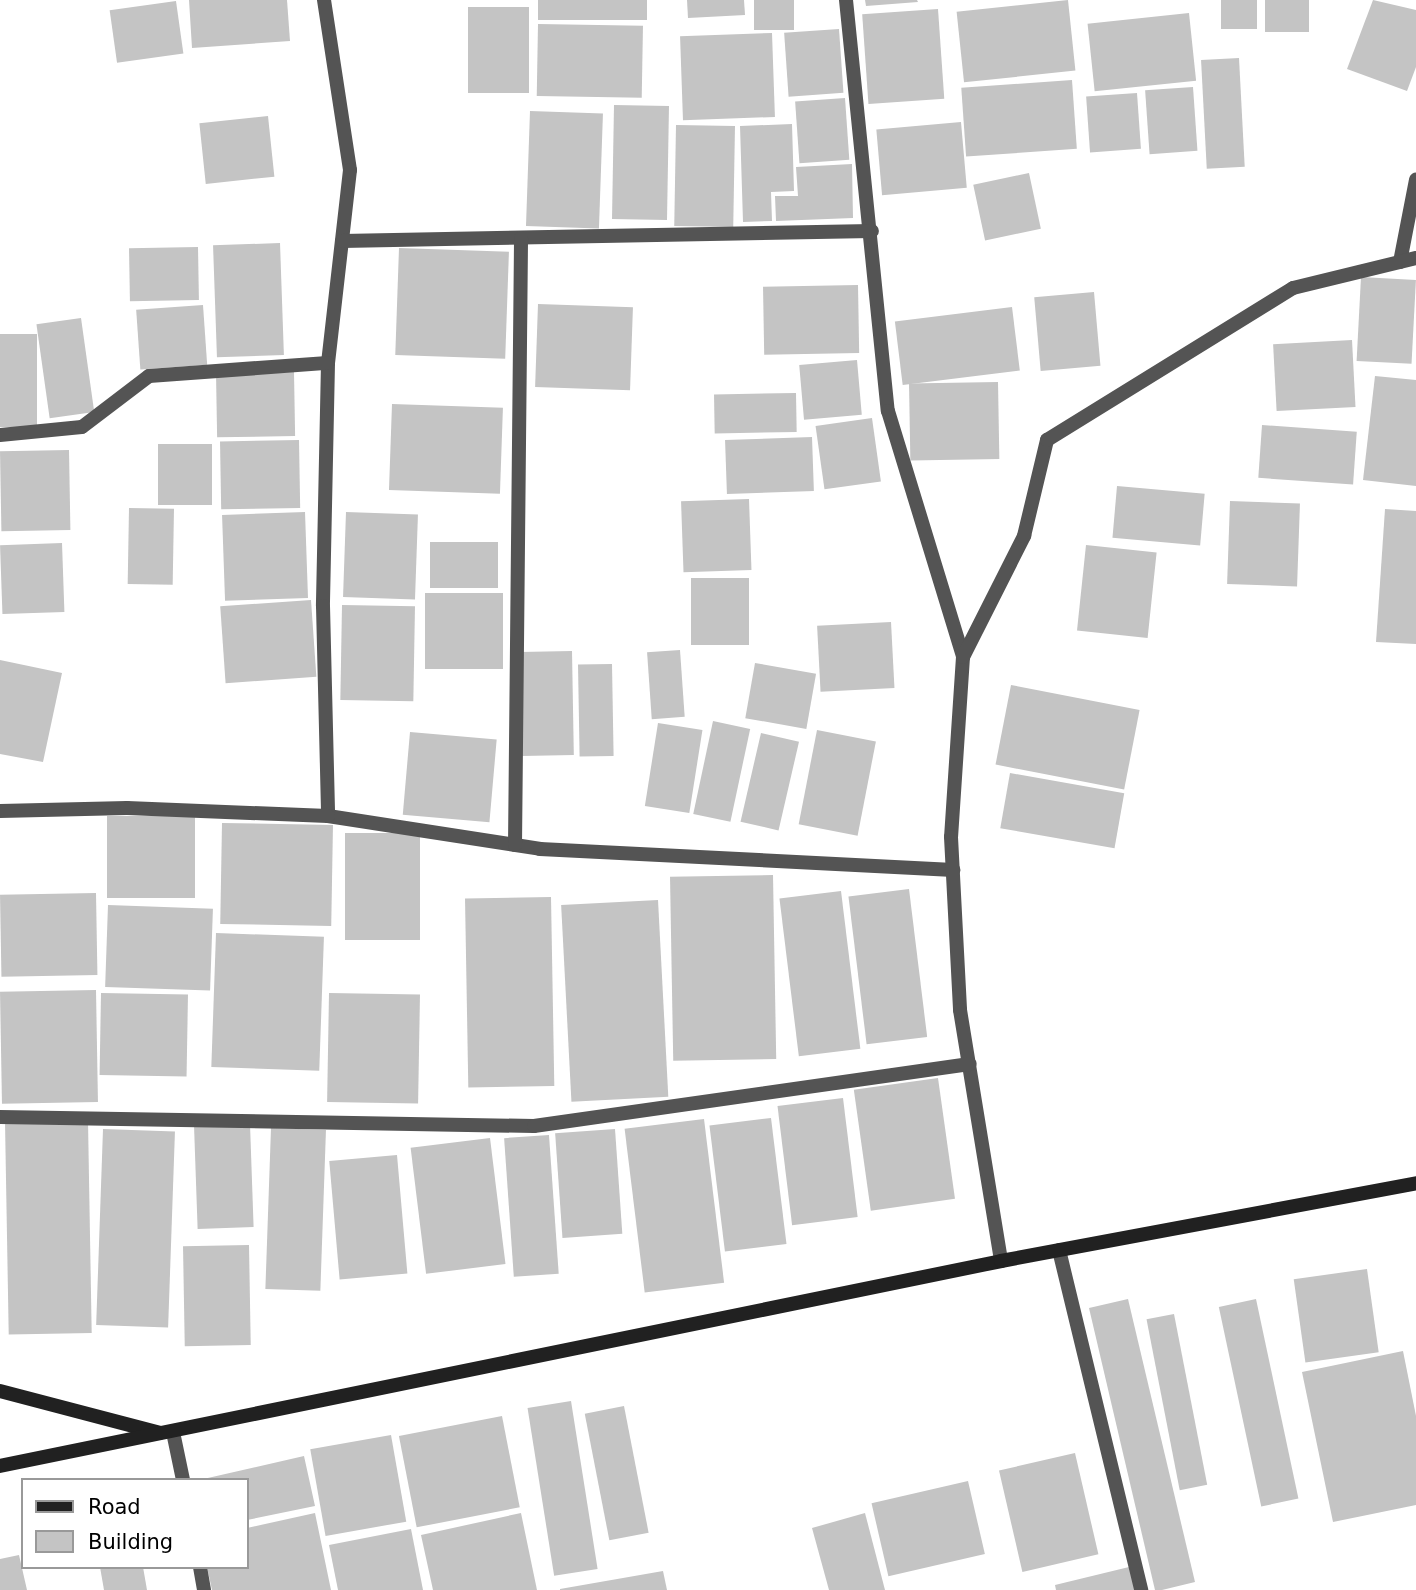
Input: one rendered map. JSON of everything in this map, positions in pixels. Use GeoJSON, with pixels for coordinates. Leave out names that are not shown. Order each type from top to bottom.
{"type":"FeatureCollection","features":[{"type":"Feature","properties":{"kind":"main road"},"geometry":{"type":"LineString","coordinates":[[0,1466],[1001,1261],[1416,1183]]}},
{"type":"Feature","properties":{"kind":"main road"},"geometry":{"type":"LineString","coordinates":[[0,1391],[169,1433]]}},
{"type":"Feature","properties":{"kind":"street"},"geometry":{"type":"LineString","coordinates":[[324,0],[350,170],[328,363],[323,606],[328,816]]}},
{"type":"Feature","properties":{"kind":"street"},"geometry":{"type":"LineString","coordinates":[[846,0],[872,231],[888,411],[963,657],[953,870],[960,1010],[1001,1261]]}},
{"type":"Feature","properties":{"kind":"street"},"geometry":{"type":"LineString","coordinates":[[1400,261],[1416,180]]}},
{"type":"Feature","properties":{"kind":"street"},"geometry":{"type":"LineString","coordinates":[[342,241],[872,231]]}},
{"type":"Feature","properties":{"kind":"street"},"geometry":{"type":"LineString","coordinates":[[515,845],[521,238]]}},
{"type":"Feature","properties":{"kind":"street"},"geometry":{"type":"LineString","coordinates":[[963,657],[1024,536],[1047,440],[1293,288],[1416,258]]}},
{"type":"Feature","properties":{"kind":"street"},"geometry":{"type":"LineString","coordinates":[[0,435],[82,427],[149,376],[328,363]]}},
{"type":"Feature","properties":{"kind":"street"},"geometry":{"type":"LineString","coordinates":[[0,811],[127,808],[328,816],[515,845],[953,870]]}},
{"type":"Feature","properties":{"kind":"street"},"geometry":{"type":"LineString","coordinates":[[0,1117],[534,1126],[970,1064]]}},
{"type":"Feature","properties":{"kind":"street"},"geometry":{"type":"LineString","coordinates":[[1059,1250],[1141,1590]]}},
{"type":"Feature","properties":{"kind":"street"},"geometry":{"type":"LineString","coordinates":[[169,1433],[182,1478]]}},
{"type":"Feature","properties":{"kind":"street"},"geometry":{"type":"LineString","coordinates":[[200,1569],[204,1590]]}},
{"type":"Feature","properties":{"kind":"building"},"geometry":{"type":"Polygon","coordinates":[[[189,0],[287,0],[290,41],[192,48],[189,0]]]}},
{"type":"Feature","properties":{"kind":"building"},"geometry":{"type":"Polygon","coordinates":[[[538,0],[647,0],[647,20],[538,20],[538,0]]]}},
{"type":"Feature","properties":{"kind":"building"},"geometry":{"type":"Polygon","coordinates":[[[687,0],[744,0],[745,15],[688,18],[687,0]]]}},
{"type":"Feature","properties":{"kind":"building"},"geometry":{"type":"Polygon","coordinates":[[[754,0],[794,0],[794,30],[754,30],[754,0]]]}},
{"type":"Feature","properties":{"kind":"building"},"geometry":{"type":"Polygon","coordinates":[[[865,0],[917,0],[918,2],[866,6],[865,0]]]}},
{"type":"Feature","properties":{"kind":"building"},"geometry":{"type":"Polygon","coordinates":[[[1068,0],[1075,71],[964,82],[957,12],[1068,0]]]}},
{"type":"Feature","properties":{"kind":"building"},"geometry":{"type":"Polygon","coordinates":[[[1221,0],[1257,0],[1257,29],[1221,29],[1221,0]]]}},
{"type":"Feature","properties":{"kind":"building"},"geometry":{"type":"Polygon","coordinates":[[[1265,0],[1309,0],[1309,32],[1265,32],[1265,0]]]}},
{"type":"Feature","properties":{"kind":"building"},"geometry":{"type":"Polygon","coordinates":[[[1373,0],[1416,10],[1416,67],[1407,91],[1347,69],[1373,0]]]}},
{"type":"Feature","properties":{"kind":"building"},"geometry":{"type":"Polygon","coordinates":[[[176,1],[183,53],[117,63],[110,10],[176,1]]]}},
{"type":"Feature","properties":{"kind":"building"},"geometry":{"type":"Polygon","coordinates":[[[468,7],[529,7],[529,93],[468,93],[468,7]]]}},
{"type":"Feature","properties":{"kind":"building"},"geometry":{"type":"Polygon","coordinates":[[[938,9],[944,99],[868,104],[862,14],[938,9]]]}},
{"type":"Feature","properties":{"kind":"building"},"geometry":{"type":"Polygon","coordinates":[[[1189,13],[1196,81],[1095,91],[1088,24],[1189,13]]]}},
{"type":"Feature","properties":{"kind":"building"},"geometry":{"type":"Polygon","coordinates":[[[538,24],[643,26],[642,98],[537,96],[538,24]]]}},
{"type":"Feature","properties":{"kind":"building"},"geometry":{"type":"Polygon","coordinates":[[[839,29],[843,93],[789,97],[784,33],[839,29]]]}},
{"type":"Feature","properties":{"kind":"building"},"geometry":{"type":"Polygon","coordinates":[[[772,33],[775,117],[683,120],[680,36],[772,33]]]}},
{"type":"Feature","properties":{"kind":"building"},"geometry":{"type":"Polygon","coordinates":[[[1239,58],[1245,167],[1207,169],[1201,60],[1239,58]]]}},
{"type":"Feature","properties":{"kind":"building"},"geometry":{"type":"Polygon","coordinates":[[[1072,80],[1077,149],[966,157],[961,88],[1072,80]]]}},
{"type":"Feature","properties":{"kind":"building"},"geometry":{"type":"Polygon","coordinates":[[[1193,87],[1197,151],[1150,154],[1145,90],[1193,87]]]}},
{"type":"Feature","properties":{"kind":"building"},"geometry":{"type":"Polygon","coordinates":[[[1137,93],[1141,149],[1090,152],[1086,97],[1137,93]]]}},
{"type":"Feature","properties":{"kind":"building"},"geometry":{"type":"Polygon","coordinates":[[[845,98],[849,160],[799,163],[795,101],[845,98]]]}},
{"type":"Feature","properties":{"kind":"building"},"geometry":{"type":"Polygon","coordinates":[[[614,105],[669,106],[667,220],[612,219],[614,105]]]}},
{"type":"Feature","properties":{"kind":"building"},"geometry":{"type":"Polygon","coordinates":[[[530,111],[603,114],[599,228],[526,226],[530,111]]]}},
{"type":"Feature","properties":{"kind":"building"},"geometry":{"type":"Polygon","coordinates":[[[268,116],[274,177],[206,184],[199,123],[268,116]]]}},
{"type":"Feature","properties":{"kind":"building"},"geometry":{"type":"Polygon","coordinates":[[[961,122],[967,188],[882,195],[876,129],[961,122]]]}},
{"type":"Feature","properties":{"kind":"building"},"geometry":{"type":"Polygon","coordinates":[[[792,124],[794,191],[771,192],[772,221],[743,222],[740,126],[792,124]]]}},
{"type":"Feature","properties":{"kind":"building"},"geometry":{"type":"Polygon","coordinates":[[[676,125],[735,126],[733,227],[674,226],[676,125]]]}},
{"type":"Feature","properties":{"kind":"building"},"geometry":{"type":"Polygon","coordinates":[[[852,164],[853,218],[776,221],[775,196],[798,196],[796,167],[852,164]]]}},
{"type":"Feature","properties":{"kind":"building"},"geometry":{"type":"Polygon","coordinates":[[[1029,173],[1041,229],[985,241],[973,185],[1029,173]]]}},
{"type":"Feature","properties":{"kind":"building"},"geometry":{"type":"Polygon","coordinates":[[[280,243],[284,355],[217,357],[213,245],[280,243]]]}},
{"type":"Feature","properties":{"kind":"building"},"geometry":{"type":"Polygon","coordinates":[[[198,247],[199,300],[130,301],[129,248],[198,247]]]}},
{"type":"Feature","properties":{"kind":"building"},"geometry":{"type":"Polygon","coordinates":[[[399,248],[509,252],[505,359],[395,355],[399,248]]]}},
{"type":"Feature","properties":{"kind":"building"},"geometry":{"type":"Polygon","coordinates":[[[1361,277],[1416,280],[1412,364],[1357,361],[1361,277]]]}},
{"type":"Feature","properties":{"kind":"building"},"geometry":{"type":"Polygon","coordinates":[[[858,285],[859,353],[764,355],[763,287],[858,285]]]}},
{"type":"Feature","properties":{"kind":"building"},"geometry":{"type":"Polygon","coordinates":[[[1094,292],[1100,366],[1041,371],[1034,297],[1094,292]]]}},
{"type":"Feature","properties":{"kind":"building"},"geometry":{"type":"Polygon","coordinates":[[[538,304],[633,307],[630,390],[535,387],[538,304]]]}},
{"type":"Feature","properties":{"kind":"building"},"geometry":{"type":"Polygon","coordinates":[[[203,305],[207,365],[140,370],[136,310],[203,305]]]}},
{"type":"Feature","properties":{"kind":"building"},"geometry":{"type":"Polygon","coordinates":[[[1012,307],[1020,371],[903,385],[895,321],[1012,307]]]}},
{"type":"Feature","properties":{"kind":"building"},"geometry":{"type":"Polygon","coordinates":[[[81,318],[94,412],[50,418],[36,324],[81,318]]]}},
{"type":"Feature","properties":{"kind":"building"},"geometry":{"type":"Polygon","coordinates":[[[0,334],[37,334],[37,427],[0,427],[0,334]]]}},
{"type":"Feature","properties":{"kind":"building"},"geometry":{"type":"Polygon","coordinates":[[[1352,340],[1356,407],[1277,411],[1273,344],[1352,340]]]}},
{"type":"Feature","properties":{"kind":"building"},"geometry":{"type":"Polygon","coordinates":[[[857,360],[862,415],[804,420],[799,365],[857,360]]]}},
{"type":"Feature","properties":{"kind":"building"},"geometry":{"type":"Polygon","coordinates":[[[294,372],[295,436],[217,437],[216,373],[294,372]]]}},
{"type":"Feature","properties":{"kind":"building"},"geometry":{"type":"Polygon","coordinates":[[[1375,376],[1416,380],[1416,486],[1363,480],[1375,376]]]}},
{"type":"Feature","properties":{"kind":"building"},"geometry":{"type":"Polygon","coordinates":[[[998,382],[999,459],[910,461],[909,384],[998,382]]]}},
{"type":"Feature","properties":{"kind":"building"},"geometry":{"type":"Polygon","coordinates":[[[796,393],[797,432],[715,433],[714,394],[796,393]]]}},
{"type":"Feature","properties":{"kind":"building"},"geometry":{"type":"Polygon","coordinates":[[[392,404],[503,408],[500,494],[389,490],[392,404]]]}},
{"type":"Feature","properties":{"kind":"building"},"geometry":{"type":"Polygon","coordinates":[[[872,418],[881,481],[824,489],[816,426],[872,418]]]}},
{"type":"Feature","properties":{"kind":"building"},"geometry":{"type":"Polygon","coordinates":[[[1262,425],[1357,432],[1353,484],[1258,478],[1262,425]]]}},
{"type":"Feature","properties":{"kind":"building"},"geometry":{"type":"Polygon","coordinates":[[[812,437],[814,491],[727,494],[725,440],[812,437]]]}},
{"type":"Feature","properties":{"kind":"building"},"geometry":{"type":"Polygon","coordinates":[[[299,440],[300,508],[221,509],[220,441],[299,440]]]}},
{"type":"Feature","properties":{"kind":"building"},"geometry":{"type":"Polygon","coordinates":[[[158,444],[212,444],[212,505],[158,505],[158,444]]]}},
{"type":"Feature","properties":{"kind":"building"},"geometry":{"type":"Polygon","coordinates":[[[69,450],[70,530],[1,531],[0,451],[69,450]]]}},
{"type":"Feature","properties":{"kind":"building"},"geometry":{"type":"Polygon","coordinates":[[[1117,486],[1205,494],[1200,545],[1112,538],[1117,486]]]}},
{"type":"Feature","properties":{"kind":"building"},"geometry":{"type":"Polygon","coordinates":[[[749,499],[751,570],[684,572],[681,501],[749,499]]]}},
{"type":"Feature","properties":{"kind":"building"},"geometry":{"type":"Polygon","coordinates":[[[1230,501],[1300,503],[1297,586],[1227,584],[1230,501]]]}},
{"type":"Feature","properties":{"kind":"building"},"geometry":{"type":"Polygon","coordinates":[[[129,508],[174,509],[173,585],[128,584],[129,508]]]}},
{"type":"Feature","properties":{"kind":"building"},"geometry":{"type":"Polygon","coordinates":[[[1385,509],[1416,511],[1416,644],[1376,642],[1385,509]]]}},
{"type":"Feature","properties":{"kind":"building"},"geometry":{"type":"Polygon","coordinates":[[[305,512],[308,598],[225,601],[222,515],[305,512]]]}},
{"type":"Feature","properties":{"kind":"building"},"geometry":{"type":"Polygon","coordinates":[[[346,512],[418,515],[415,599],[343,597],[346,512]]]}},
{"type":"Feature","properties":{"kind":"building"},"geometry":{"type":"Polygon","coordinates":[[[430,542],[498,542],[498,588],[430,588],[430,542]]]}},
{"type":"Feature","properties":{"kind":"building"},"geometry":{"type":"Polygon","coordinates":[[[62,543],[64,612],[2,614],[0,545],[62,543]]]}},
{"type":"Feature","properties":{"kind":"building"},"geometry":{"type":"Polygon","coordinates":[[[1086,545],[1157,552],[1148,638],[1077,631],[1086,545]]]}},
{"type":"Feature","properties":{"kind":"building"},"geometry":{"type":"Polygon","coordinates":[[[691,578],[749,578],[749,645],[691,645],[691,578]]]}},
{"type":"Feature","properties":{"kind":"building"},"geometry":{"type":"Polygon","coordinates":[[[425,593],[503,593],[503,669],[425,669],[425,593]]]}},
{"type":"Feature","properties":{"kind":"building"},"geometry":{"type":"Polygon","coordinates":[[[311,600],[316,677],[226,683],[220,606],[311,600]]]}},
{"type":"Feature","properties":{"kind":"building"},"geometry":{"type":"Polygon","coordinates":[[[342,605],[415,606],[413,701],[340,700],[342,605]]]}},
{"type":"Feature","properties":{"kind":"building"},"geometry":{"type":"Polygon","coordinates":[[[891,622],[894,688],[821,692],[817,626],[891,622]]]}},
{"type":"Feature","properties":{"kind":"building"},"geometry":{"type":"Polygon","coordinates":[[[680,650],[685,717],[652,719],[647,652],[680,650]]]}},
{"type":"Feature","properties":{"kind":"building"},"geometry":{"type":"Polygon","coordinates":[[[572,651],[574,755],[522,756],[520,652],[572,651]]]}},
{"type":"Feature","properties":{"kind":"building"},"geometry":{"type":"Polygon","coordinates":[[[0,660],[62,673],[43,762],[0,754],[0,660]]]}},
{"type":"Feature","properties":{"kind":"building"},"geometry":{"type":"Polygon","coordinates":[[[755,663],[816,674],[806,729],[745,718],[755,663]]]}},
{"type":"Feature","properties":{"kind":"building"},"geometry":{"type":"Polygon","coordinates":[[[612,664],[614,756],[580,757],[578,665],[612,664]]]}},
{"type":"Feature","properties":{"kind":"building"},"geometry":{"type":"Polygon","coordinates":[[[1011,685],[1140,710],[1124,790],[996,765],[1011,685]]]}},
{"type":"Feature","properties":{"kind":"building"},"geometry":{"type":"Polygon","coordinates":[[[713,721],[750,729],[730,822],[693,814],[713,721]]]}},
{"type":"Feature","properties":{"kind":"building"},"geometry":{"type":"Polygon","coordinates":[[[658,723],[702,730],[689,813],[645,806],[658,723]]]}},
{"type":"Feature","properties":{"kind":"building"},"geometry":{"type":"Polygon","coordinates":[[[817,730],[876,741],[858,836],[799,824],[817,730]]]}},
{"type":"Feature","properties":{"kind":"building"},"geometry":{"type":"Polygon","coordinates":[[[410,732],[497,740],[489,822],[403,815],[410,732]]]}},
{"type":"Feature","properties":{"kind":"building"},"geometry":{"type":"Polygon","coordinates":[[[761,733],[799,742],[779,830],[741,822],[761,733]]]}},
{"type":"Feature","properties":{"kind":"building"},"geometry":{"type":"Polygon","coordinates":[[[1010,773],[1124,793],[1115,848],[1000,828],[1010,773]]]}},
{"type":"Feature","properties":{"kind":"building"},"geometry":{"type":"Polygon","coordinates":[[[107,816],[195,816],[195,898],[107,898],[107,816]]]}},
{"type":"Feature","properties":{"kind":"building"},"geometry":{"type":"Polygon","coordinates":[[[222,823],[333,825],[331,926],[220,924],[222,823]]]}},
{"type":"Feature","properties":{"kind":"building"},"geometry":{"type":"Polygon","coordinates":[[[345,833],[420,833],[420,940],[345,940],[345,833]]]}},
{"type":"Feature","properties":{"kind":"building"},"geometry":{"type":"Polygon","coordinates":[[[773,875],[776,1059],[673,1061],[670,877],[773,875]]]}},
{"type":"Feature","properties":{"kind":"building"},"geometry":{"type":"Polygon","coordinates":[[[909,889],[927,1037],[867,1044],[848,896],[909,889]]]}},
{"type":"Feature","properties":{"kind":"building"},"geometry":{"type":"Polygon","coordinates":[[[841,891],[860,1049],[799,1056],[779,899],[841,891]]]}},
{"type":"Feature","properties":{"kind":"building"},"geometry":{"type":"Polygon","coordinates":[[[96,893],[97,975],[1,977],[0,895],[96,893]]]}},
{"type":"Feature","properties":{"kind":"building"},"geometry":{"type":"Polygon","coordinates":[[[551,897],[554,1086],[468,1087],[465,899],[551,897]]]}},
{"type":"Feature","properties":{"kind":"building"},"geometry":{"type":"Polygon","coordinates":[[[658,900],[668,1097],[571,1102],[561,905],[658,900]]]}},
{"type":"Feature","properties":{"kind":"building"},"geometry":{"type":"Polygon","coordinates":[[[108,905],[213,909],[210,991],[105,987],[108,905]]]}},
{"type":"Feature","properties":{"kind":"building"},"geometry":{"type":"Polygon","coordinates":[[[216,933],[324,937],[319,1071],[211,1067],[216,933]]]}},
{"type":"Feature","properties":{"kind":"building"},"geometry":{"type":"Polygon","coordinates":[[[96,990],[98,1102],[2,1104],[0,992],[96,990]]]}},
{"type":"Feature","properties":{"kind":"building"},"geometry":{"type":"Polygon","coordinates":[[[101,993],[188,995],[187,1077],[100,1075],[101,993]]]}},
{"type":"Feature","properties":{"kind":"building"},"geometry":{"type":"Polygon","coordinates":[[[329,993],[420,995],[418,1104],[327,1102],[329,993]]]}},
{"type":"Feature","properties":{"kind":"building"},"geometry":{"type":"Polygon","coordinates":[[[938,1078],[955,1199],[871,1211],[854,1090],[938,1078]]]}},
{"type":"Feature","properties":{"kind":"building"},"geometry":{"type":"Polygon","coordinates":[[[843,1098],[858,1217],[792,1225],[777,1106],[843,1098]]]}},
{"type":"Feature","properties":{"kind":"building"},"geometry":{"type":"Polygon","coordinates":[[[771,1118],[786,1244],[725,1252],[709,1126],[771,1118]]]}},
{"type":"Feature","properties":{"kind":"building"},"geometry":{"type":"Polygon","coordinates":[[[704,1119],[724,1283],[645,1293],[625,1129],[704,1119]]]}},
{"type":"Feature","properties":{"kind":"building"},"geometry":{"type":"Polygon","coordinates":[[[88,1121],[92,1333],[9,1334],[5,1122],[88,1121]]]}},
{"type":"Feature","properties":{"kind":"building"},"geometry":{"type":"Polygon","coordinates":[[[250,1124],[254,1227],[198,1229],[194,1126],[250,1124]]]}},
{"type":"Feature","properties":{"kind":"building"},"geometry":{"type":"Polygon","coordinates":[[[271,1128],[326,1130],[320,1291],[265,1289],[271,1128]]]}},
{"type":"Feature","properties":{"kind":"building"},"geometry":{"type":"Polygon","coordinates":[[[103,1129],[175,1132],[168,1327],[96,1325],[103,1129]]]}},
{"type":"Feature","properties":{"kind":"building"},"geometry":{"type":"Polygon","coordinates":[[[615,1129],[622,1234],[562,1238],[555,1133],[615,1129]]]}},
{"type":"Feature","properties":{"kind":"building"},"geometry":{"type":"Polygon","coordinates":[[[549,1135],[559,1274],[514,1277],[504,1138],[549,1135]]]}},
{"type":"Feature","properties":{"kind":"building"},"geometry":{"type":"Polygon","coordinates":[[[490,1138],[505,1264],[426,1274],[411,1148],[490,1138]]]}},
{"type":"Feature","properties":{"kind":"building"},"geometry":{"type":"Polygon","coordinates":[[[397,1155],[407,1274],[340,1279],[329,1161],[397,1155]]]}},
{"type":"Feature","properties":{"kind":"building"},"geometry":{"type":"Polygon","coordinates":[[[249,1245],[251,1345],[185,1346],[183,1246],[249,1245]]]}},
{"type":"Feature","properties":{"kind":"building"},"geometry":{"type":"Polygon","coordinates":[[[1367,1269],[1379,1352],[1305,1362],[1294,1279],[1367,1269]]]}},
{"type":"Feature","properties":{"kind":"building"},"geometry":{"type":"Polygon","coordinates":[[[1128,1299],[1195,1582],[1162,1590],[1155,1590],[1089,1308],[1128,1299]]]}},
{"type":"Feature","properties":{"kind":"building"},"geometry":{"type":"Polygon","coordinates":[[[1256,1299],[1298,1499],[1261,1506],[1219,1307],[1256,1299]]]}},
{"type":"Feature","properties":{"kind":"building"},"geometry":{"type":"Polygon","coordinates":[[[1174,1314],[1207,1485],[1180,1490],[1147,1319],[1174,1314]]]}},
{"type":"Feature","properties":{"kind":"building"},"geometry":{"type":"Polygon","coordinates":[[[1403,1351],[1416,1416],[1416,1505],[1333,1522],[1302,1372],[1403,1351]]]}},
{"type":"Feature","properties":{"kind":"building"},"geometry":{"type":"Polygon","coordinates":[[[571,1401],[598,1569],[554,1576],[528,1408],[571,1401]]]}},
{"type":"Feature","properties":{"kind":"building"},"geometry":{"type":"Polygon","coordinates":[[[624,1406],[649,1533],[609,1540],[585,1414],[624,1406]]]}},
{"type":"Feature","properties":{"kind":"building"},"geometry":{"type":"Polygon","coordinates":[[[502,1416],[520,1507],[417,1527],[399,1436],[502,1416]]]}},
{"type":"Feature","properties":{"kind":"building"},"geometry":{"type":"Polygon","coordinates":[[[391,1435],[406,1522],[326,1536],[310,1449],[391,1435]]]}},
{"type":"Feature","properties":{"kind":"building"},"geometry":{"type":"Polygon","coordinates":[[[1075,1453],[1098,1554],[1022,1572],[999,1471],[1075,1453]]]}},
{"type":"Feature","properties":{"kind":"building"},"geometry":{"type":"Polygon","coordinates":[[[304,1456],[315,1506],[248,1520],[248,1478],[208,1478],[304,1456]]]}},
{"type":"Feature","properties":{"kind":"building"},"geometry":{"type":"Polygon","coordinates":[[[968,1481],[985,1554],[888,1576],[872,1503],[968,1481]]]}},
{"type":"Feature","properties":{"kind":"building"},"geometry":{"type":"Polygon","coordinates":[[[315,1513],[331,1590],[212,1590],[207,1569],[248,1569],[248,1528],[315,1513]]]}},
{"type":"Feature","properties":{"kind":"building"},"geometry":{"type":"Polygon","coordinates":[[[521,1513],[537,1590],[433,1590],[421,1535],[521,1513]]]}},
{"type":"Feature","properties":{"kind":"building"},"geometry":{"type":"Polygon","coordinates":[[[865,1513],[885,1590],[829,1590],[812,1528],[865,1513]]]}},
{"type":"Feature","properties":{"kind":"building"},"geometry":{"type":"Polygon","coordinates":[[[411,1529],[423,1590],[338,1590],[329,1545],[411,1529]]]}},
{"type":"Feature","properties":{"kind":"building"},"geometry":{"type":"Polygon","coordinates":[[[19,1555],[27,1590],[0,1590],[0,1559],[19,1555]]]}},
{"type":"Feature","properties":{"kind":"building"},"geometry":{"type":"Polygon","coordinates":[[[1129,1567],[1135,1590],[1056,1590],[1055,1585],[1129,1567]]]}},
{"type":"Feature","properties":{"kind":"building"},"geometry":{"type":"Polygon","coordinates":[[[100,1569],[143,1569],[147,1590],[104,1590],[100,1569]]]}},
{"type":"Feature","properties":{"kind":"building"},"geometry":{"type":"Polygon","coordinates":[[[663,1571],[667,1590],[560,1590],[560,1589],[663,1571]]]}}]}
